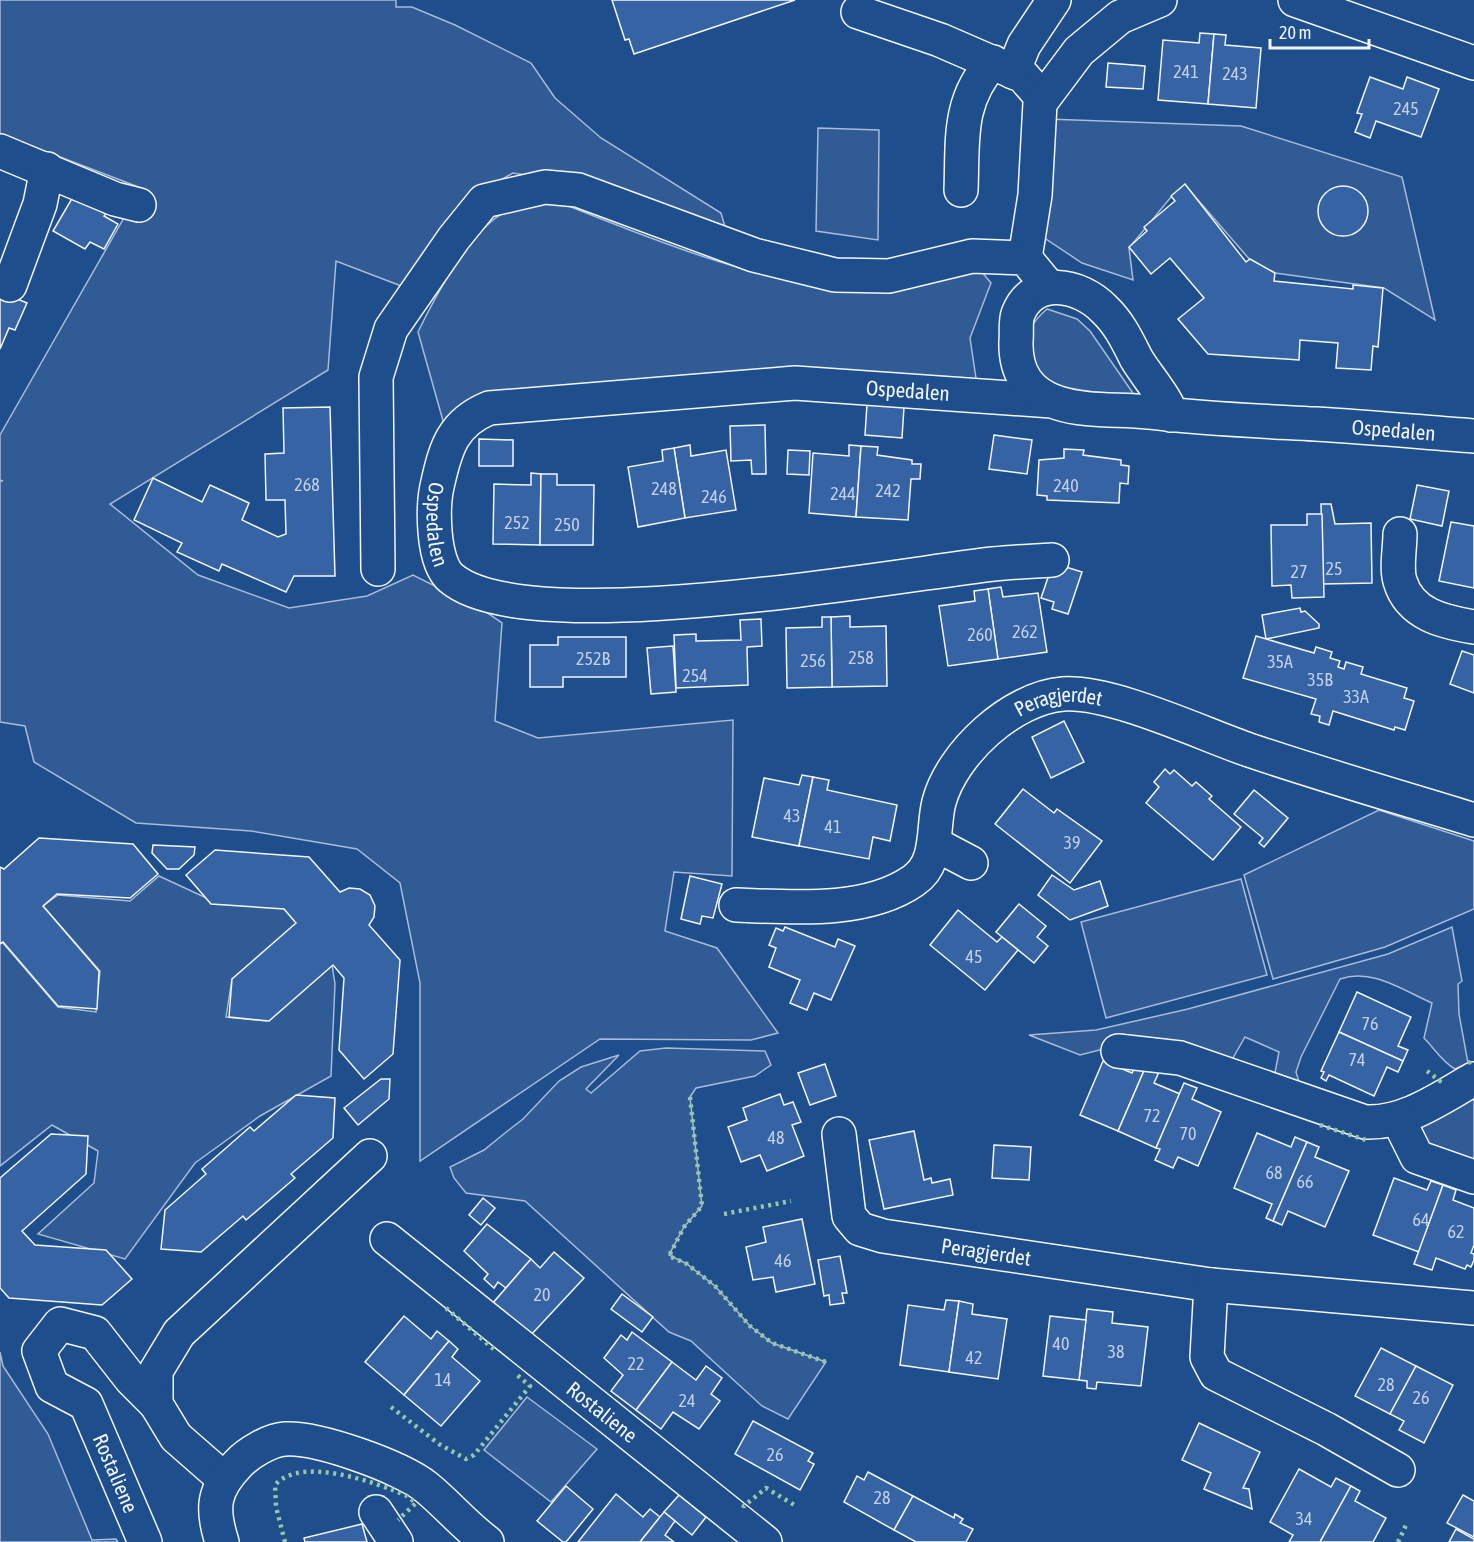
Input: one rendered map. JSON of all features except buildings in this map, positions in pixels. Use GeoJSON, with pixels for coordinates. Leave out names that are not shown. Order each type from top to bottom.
{"type":"FeatureCollection","features":[{"type":"Feature","properties":{"kind":"street"},"geometry":{"type":"LineString","coordinates":[[961,190],[965,111],[977,79],[1003,67],[1024,45],[1054,0]]}},
{"type":"Feature","properties":{"kind":"street"},"geometry":{"type":"LineString","coordinates":[[1161,0],[1120,17],[1079,51],[1040,103],[1035,195],[1025,258],[1048,286],[1073,290],[1088,296],[1104,308],[1125,333],[1145,374],[1170,406],[1171,415]]}},
{"type":"Feature","properties":{"kind":"street"},"geometry":{"type":"LineString","coordinates":[[1296,0],[1474,63]]}},
{"type":"Feature","properties":{"kind":"street"},"geometry":{"type":"LineString","coordinates":[[858,12],[940,40],[1023,76],[1043,99]]}},
{"type":"Feature","properties":{"kind":"street"},"geometry":{"type":"LineString","coordinates":[[0,151],[115,199],[139,205]]}},
{"type":"Feature","properties":{"kind":"street"},"geometry":{"type":"LineString","coordinates":[[10,285],[40,204],[47,170]]}},
{"type":"Feature","properties":{"kind":"street"},"geometry":{"type":"LineString","coordinates":[[378,569],[376,377],[390,329],[454,238],[484,201],[546,187],[578,190],[754,255],[835,275],[889,276],[972,256],[1025,258]]}},
{"type":"Feature","properties":{"kind":"street","name":"Ospedalen"},"geometry":{"type":"LineString","coordinates":[[1048,286],[1031,296],[1017,315],[1016,356],[1022,379],[1038,394],[1052,401],[1068,406],[1171,415],[1474,436]]}},
{"type":"Feature","properties":{"kind":"street","name":"Ospedalen"},"geometry":{"type":"LineString","coordinates":[[1052,401],[914,389],[795,383],[489,408],[477,413],[455,432],[444,457],[436,492],[435,520],[441,561],[450,577],[467,587],[497,597],[550,606],[723,599],[995,564],[1052,560]]}},
{"type":"Feature","properties":{"kind":"street"},"geometry":{"type":"LineString","coordinates":[[1400,534],[1399,580],[1410,599],[1430,616],[1449,623],[1474,627]]}},
{"type":"Feature","properties":{"kind":"street","name":"Peragjerdet"},"geometry":{"type":"LineString","coordinates":[[736,905],[800,907],[849,904],[887,893],[914,880],[929,859],[935,844],[939,803],[947,778],[967,748],[1012,713],[1038,699],[1063,694],[1102,698],[1249,750],[1474,820]]}},
{"type":"Feature","properties":{"kind":"street"},"geometry":{"type":"LineString","coordinates":[[935,844],[971,863]]}},
{"type":"Feature","properties":{"kind":"street"},"geometry":{"type":"LineString","coordinates":[[1118,1051],[1180,1058],[1365,1122],[1381,1123],[1398,1119],[1474,1079]]}},
{"type":"Feature","properties":{"kind":"street"},"geometry":{"type":"LineString","coordinates":[[1398,1119],[1418,1157],[1474,1177]]}},
{"type":"Feature","properties":{"kind":"street","name":"Peragjerdet"},"geometry":{"type":"LineString","coordinates":[[839,1134],[849,1216],[860,1229],[883,1236],[1211,1285],[1474,1308]]}},
{"type":"Feature","properties":{"kind":"street"},"geometry":{"type":"LineString","coordinates":[[156,1404],[156,1371],[179,1334],[370,1156]]}},
{"type":"Feature","properties":{"kind":"street","name":"Rostaliene"},"geometry":{"type":"LineString","coordinates":[[387,1239],[765,1542]]}},
{"type":"Feature","properties":{"kind":"street"},"geometry":{"type":"LineString","coordinates":[[1211,1285],[1207,1357],[1216,1374],[1326,1429],[1398,1470]]}},
{"type":"Feature","properties":{"kind":"street"},"geometry":{"type":"LineString","coordinates":[[156,1404],[120,1390],[86,1404],[52,1386],[39,1351],[60,1323],[95,1334],[130,1379],[156,1404],[176,1437],[224,1479]]}},
{"type":"Feature","properties":{"kind":"street","name":"Rostaliene"},"geometry":{"type":"LineString","coordinates":[[86,1404],[145,1542]]}},
{"type":"Feature","properties":{"kind":"street"},"geometry":{"type":"LineString","coordinates":[[222,1542],[217,1527],[215,1498],[224,1479],[242,1460],[274,1441],[287,1439],[351,1450],[424,1485],[483,1541]]}},
{"type":"Feature","properties":{"kind":"street"},"geometry":{"type":"LineString","coordinates":[[376,1512],[396,1542]]}},
{"type":"Feature","properties":{"kind":"shaded area"},"geometry":{"type":"Polygon","coordinates":[[[0,0],[396,0],[396,7],[412,7],[455,25],[531,63],[555,98],[601,138],[721,213],[725,227],[557,180],[513,173],[478,193],[404,287],[336,261],[328,370],[110,504],[198,575],[289,608],[367,596],[413,575],[483,610],[502,623],[495,721],[538,738],[733,720],[732,876],[674,872],[665,931],[717,948],[778,1033],[751,1040],[600,1039],[420,1161],[420,983],[400,883],[357,849],[251,831],[136,823],[34,762],[25,726],[0,722],[0,481],[3,481],[0,480],[0,435],[141,188],[0,134],[0,0]]]}},
{"type":"Feature","properties":{"kind":"shaded area"},"geometry":{"type":"Polygon","coordinates":[[[1047,119],[1241,126],[1402,177],[1435,320],[1384,288],[1275,273],[1251,261],[1185,185],[1171,197],[1129,248],[1133,280],[1082,263],[1040,235],[1047,119]]]}},
{"type":"Feature","properties":{"kind":"shaded area"},"geometry":{"type":"Polygon","coordinates":[[[818,128],[879,130],[878,240],[816,231],[818,128]]]}},
{"type":"Feature","properties":{"kind":"shaded area"},"geometry":{"type":"Polygon","coordinates":[[[556,201],[709,259],[790,280],[829,285],[883,287],[925,282],[981,271],[991,283],[970,338],[977,385],[477,401],[447,435],[418,332],[456,263],[495,218],[514,208],[556,201]]]}},
{"type":"Feature","properties":{"kind":"shaded area"},"geometry":{"type":"Polygon","coordinates":[[[1047,309],[1077,319],[1090,331],[1135,396],[1064,387],[1041,376],[1035,367],[1030,336],[1035,322],[1047,309]]]}},
{"type":"Feature","properties":{"kind":"shaded area"},"geometry":{"type":"Polygon","coordinates":[[[1379,810],[1474,841],[1474,909],[1385,947],[1273,979],[1244,875],[1379,810]]]}},
{"type":"Feature","properties":{"kind":"shaded area"},"geometry":{"type":"Polygon","coordinates":[[[159,876],[215,902],[286,907],[298,923],[232,979],[226,1017],[266,1021],[332,965],[335,984],[331,1076],[260,1116],[195,1163],[125,1259],[38,1234],[94,1183],[98,1151],[52,1125],[0,1166],[0,943],[2,942],[58,1007],[96,1012],[100,971],[43,906],[58,895],[130,901],[159,876]]]}},
{"type":"Feature","properties":{"kind":"shaded area"},"geometry":{"type":"Polygon","coordinates":[[[1241,879],[1267,975],[1106,1018],[1081,922],[1241,879]]]}},
{"type":"Feature","properties":{"kind":"shaded area"},"geometry":{"type":"Polygon","coordinates":[[[1452,927],[1462,981],[1458,984],[1459,1014],[1468,1063],[1455,1069],[1442,1059],[1424,1038],[1432,1003],[1387,982],[1364,976],[1340,979],[1301,1057],[1296,1072],[1300,1085],[1273,1083],[1279,1052],[1245,1037],[1229,1065],[1115,1046],[1080,1055],[1029,1035],[1096,1030],[1188,1009],[1388,954],[1452,927]]]}},
{"type":"Feature","properties":{"kind":"shaded area"},"geometry":{"type":"Polygon","coordinates":[[[666,1048],[765,1051],[771,1065],[755,1076],[696,1088],[690,1097],[702,1206],[684,1227],[669,1255],[687,1264],[715,1286],[750,1326],[772,1343],[826,1362],[788,1419],[762,1406],[691,1341],[669,1332],[525,1201],[466,1193],[454,1178],[450,1167],[484,1150],[523,1119],[559,1081],[581,1067],[619,1055],[586,1089],[591,1093],[640,1051],[666,1048]]]}},
{"type":"Feature","properties":{"kind":"shaded area"},"geometry":{"type":"Polygon","coordinates":[[[1474,1087],[1474,1177],[1417,1157],[1398,1119],[1474,1087]]]}},
{"type":"Feature","properties":{"kind":"shaded area"},"geometry":{"type":"Polygon","coordinates":[[[0,1352],[3,1366],[48,1434],[92,1540],[116,1539],[118,1542],[0,1542],[0,1352]]]}},
{"type":"Feature","properties":{"kind":"shaded area"},"geometry":{"type":"Polygon","coordinates":[[[527,1397],[597,1449],[551,1502],[484,1450],[527,1397]]]}},
{"type":"Feature","properties":{"kind":"hedge"},"geometry":{"type":"LineString","coordinates":[[1468,1063],[1474,1060]]}},
{"type":"Feature","properties":{"kind":"hedge"},"geometry":{"type":"LineString","coordinates":[[1427,1071],[1440,1081],[1438,1082]]}},
{"type":"Feature","properties":{"kind":"hedge"},"geometry":{"type":"LineString","coordinates":[[690,1097],[702,1206],[684,1227],[669,1256],[687,1264],[715,1286],[750,1326],[772,1343],[826,1362]]}},
{"type":"Feature","properties":{"kind":"hedge"},"geometry":{"type":"LineString","coordinates":[[1320,1125],[1369,1141]]}},
{"type":"Feature","properties":{"kind":"hedge"},"geometry":{"type":"LineString","coordinates":[[724,1214],[791,1201]]}},
{"type":"Feature","properties":{"kind":"hedge"},"geometry":{"type":"LineString","coordinates":[[446,1308],[497,1352]]}},
{"type":"Feature","properties":{"kind":"hedge"},"geometry":{"type":"LineString","coordinates":[[391,1407],[439,1444],[466,1459],[474,1455],[530,1386],[517,1375]]}},
{"type":"Feature","properties":{"kind":"hedge"},"geometry":{"type":"LineString","coordinates":[[285,1542],[276,1507],[275,1485],[287,1476],[303,1472],[340,1474],[407,1496],[416,1503],[398,1520]]}},
{"type":"Feature","properties":{"kind":"hedge"},"geometry":{"type":"LineString","coordinates":[[742,1505],[744,1506],[766,1488],[796,1506]]}},
{"type":"Feature","properties":{"kind":"hedge"},"geometry":{"type":"LineString","coordinates":[[1398,1542],[1407,1523]]}}]}
